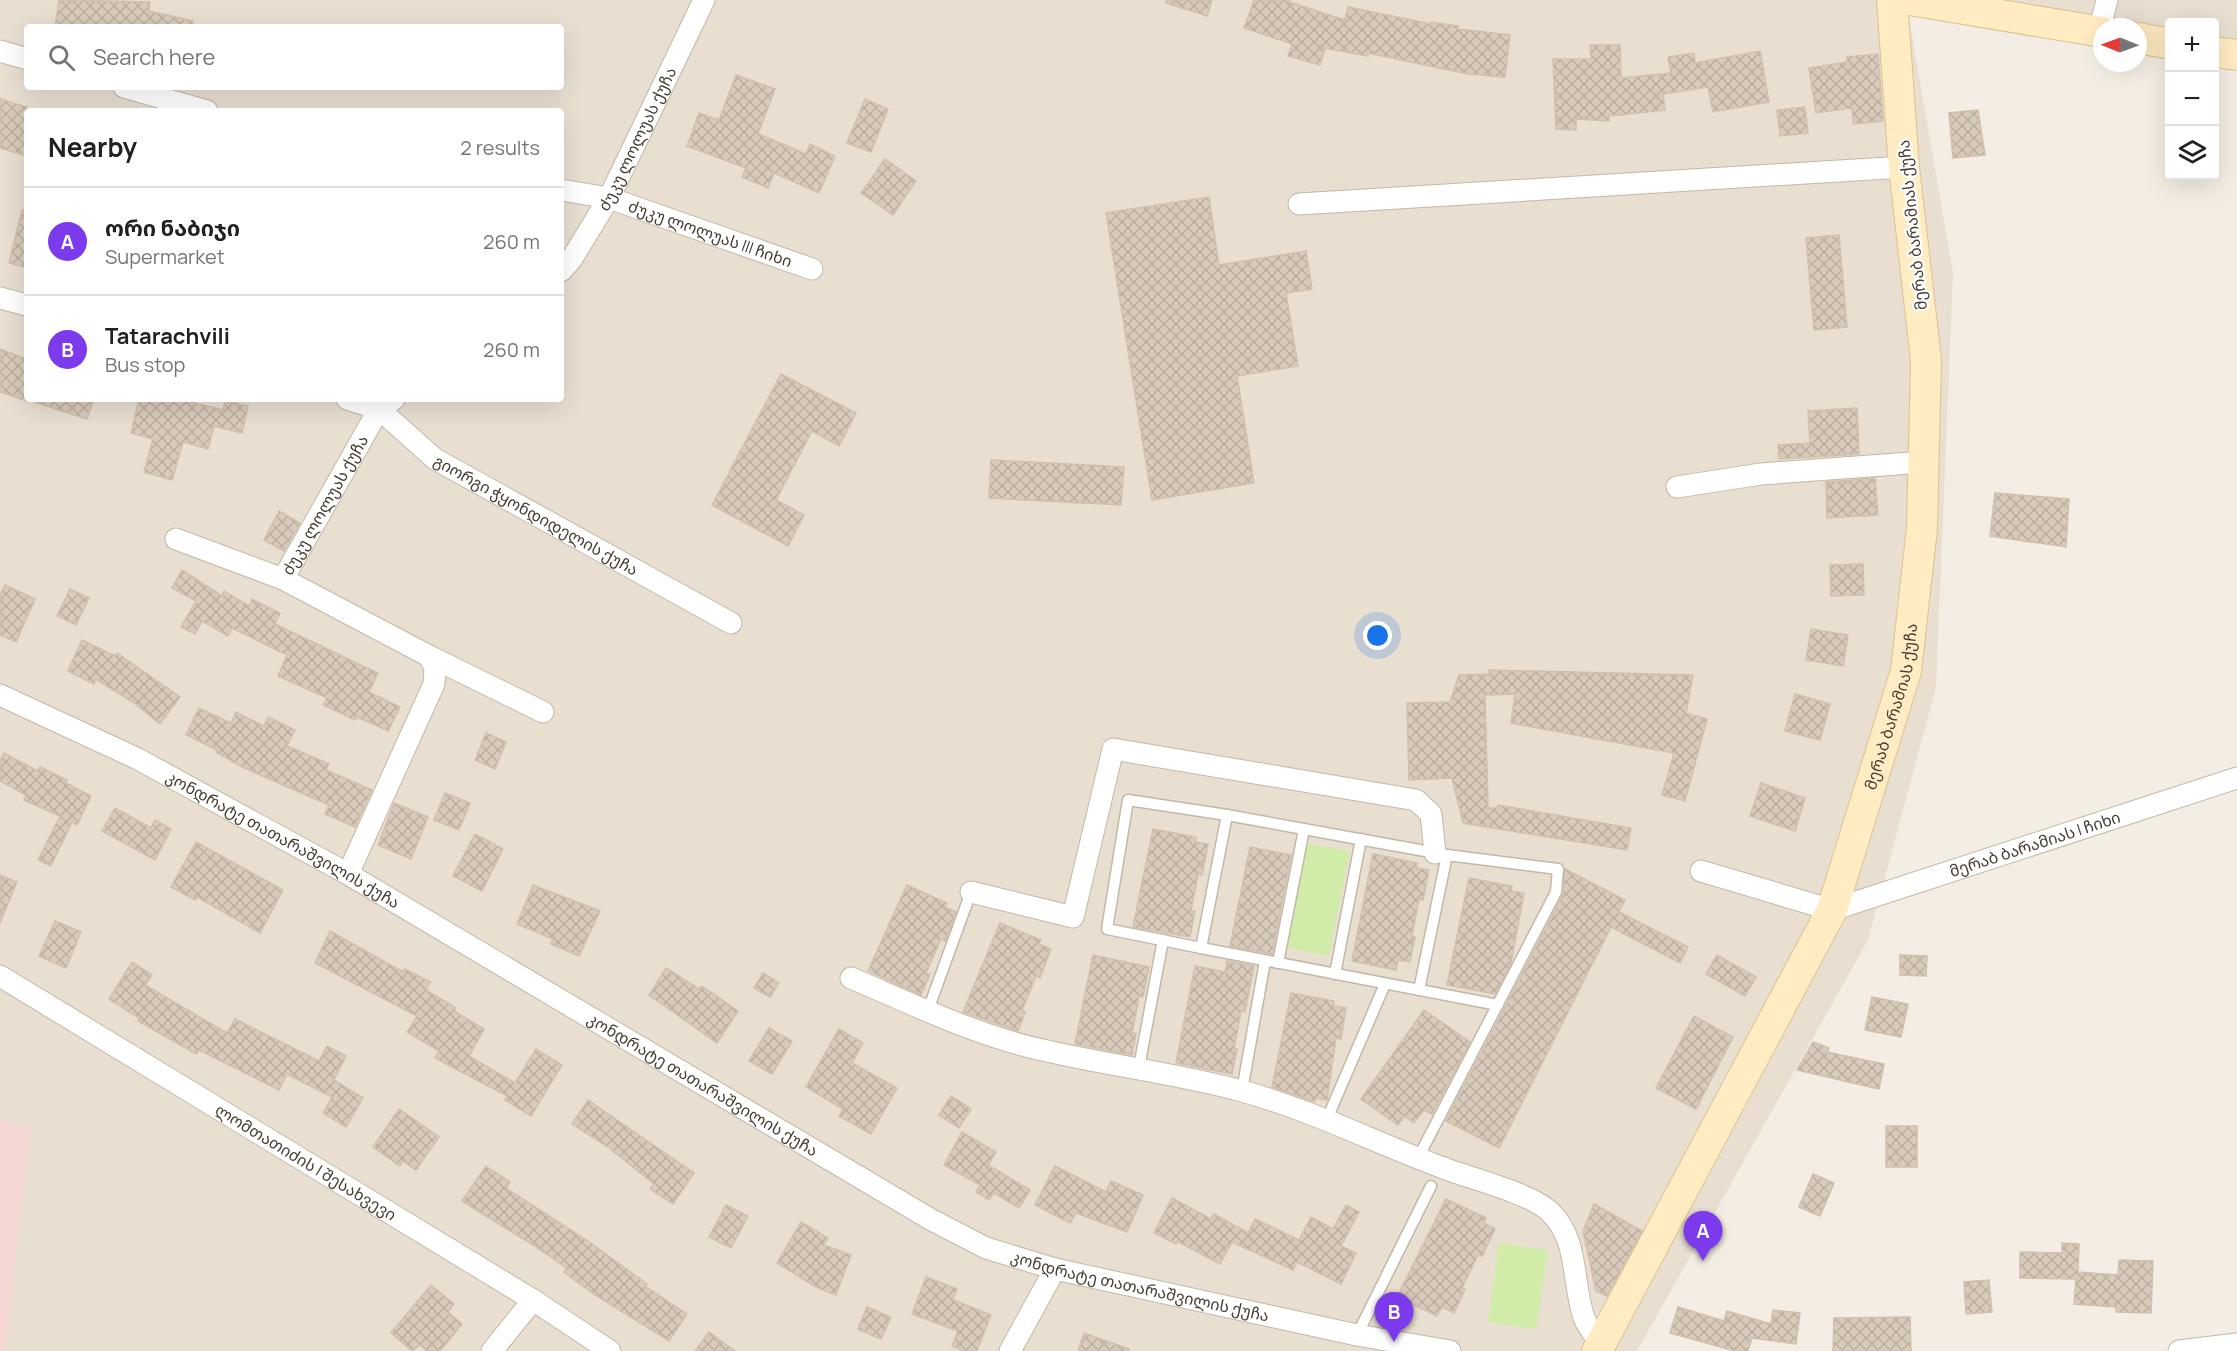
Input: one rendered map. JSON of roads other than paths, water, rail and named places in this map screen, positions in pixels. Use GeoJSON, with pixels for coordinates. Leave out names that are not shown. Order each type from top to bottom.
{"type":"FeatureCollection","features":[{"type":"Feature","properties":{"kind":"main road","name":"მერაბ ბარამიას ქუჩა"},"geometry":{"type":"LineString","coordinates":[[1599,1348],[1832,910],[1906,671],[1922,528],[1926,360],[1905,167],[1892,0]]}},
{"type":"Feature","properties":{"kind":"main road"},"geometry":{"type":"LineString","coordinates":[[1910,0],[2093,31]]}},
{"type":"Feature","properties":{"kind":"main road"},"geometry":{"type":"LineString","coordinates":[[2147,40],[2165,43]]}},
{"type":"Feature","properties":{"kind":"main road"},"geometry":{"type":"LineString","coordinates":[[2219,52],[2237,55]]}},
{"type":"Feature","properties":{"kind":"street","name":"ძუკუ ლოლუას ქუჩა"},"geometry":{"type":"LineString","coordinates":[[564,268],[572,260],[609,198],[704,0]]}},
{"type":"Feature","properties":{"kind":"street"},"geometry":{"type":"LineString","coordinates":[[2104,18],[2107,0]]}},
{"type":"Feature","properties":{"kind":"street"},"geometry":{"type":"LineString","coordinates":[[0,51],[24,58]]}},
{"type":"Feature","properties":{"kind":"street"},"geometry":{"type":"LineString","coordinates":[[134,90],[197,108]]}},
{"type":"Feature","properties":{"kind":"street"},"geometry":{"type":"LineString","coordinates":[[1299,204],[1905,167]]}},
{"type":"Feature","properties":{"kind":"street","name":"ძუკუ ლოლუას III ჩიხი"},"geometry":{"type":"LineString","coordinates":[[564,190],[609,198],[812,269]]}},
{"type":"Feature","properties":{"kind":"street"},"geometry":{"type":"LineString","coordinates":[[0,298],[24,304]]}},
{"type":"Feature","properties":{"kind":"street","name":"გიორგი ჭყონდიდელის ქუჩა"},"geometry":{"type":"LineString","coordinates":[[371,402],[387,404],[435,459],[731,623]]}},
{"type":"Feature","properties":{"kind":"street","name":"ძუკუ ლოლუას ქუჩა"},"geometry":{"type":"LineString","coordinates":[[387,404],[283,579],[429,656],[543,712]]}},
{"type":"Feature","properties":{"kind":"street"},"geometry":{"type":"LineString","coordinates":[[1677,487],[1761,474],[1924,462]]}},
{"type":"Feature","properties":{"kind":"street"},"geometry":{"type":"LineString","coordinates":[[176,538],[283,579]]}},
{"type":"Feature","properties":{"kind":"street"},"geometry":{"type":"LineString","coordinates":[[348,873],[434,684],[435,668],[429,656]]}},
{"type":"Feature","properties":{"kind":"street","name":"კონდრატე თათარაშვილის ქუჩა"},"geometry":{"type":"LineString","coordinates":[[0,695],[138,759],[348,873],[930,1219],[986,1248],[1055,1269],[1357,1335],[1450,1351]]}},
{"type":"Feature","properties":{"kind":"street"},"geometry":{"type":"LineString","coordinates":[[971,892],[1073,917],[1113,749],[1416,800],[1431,814],[1441,854]]}},
{"type":"Feature","properties":{"kind":"street","name":"მერაბ ბარამიას I ჩიხი"},"geometry":{"type":"LineString","coordinates":[[1832,910],[2237,778]]}},
{"type":"Feature","properties":{"kind":"street"},"geometry":{"type":"LineString","coordinates":[[1701,872],[1832,910]]}},
{"type":"Feature","properties":{"kind":"street","name":"ლომთათიძის I შესახვევი"},"geometry":{"type":"LineString","coordinates":[[0,976],[532,1300],[610,1351]]}},
{"type":"Feature","properties":{"kind":"street"},"geometry":{"type":"LineString","coordinates":[[851,978],[985,1033],[1037,1049],[1139,1067],[1242,1091],[1327,1119],[1418,1158],[1530,1200],[1548,1210],[1564,1231],[1570,1247],[1584,1317],[1599,1348]]}},
{"type":"Feature","properties":{"kind":"street"},"geometry":{"type":"LineString","coordinates":[[1010,1351],[1055,1269]]}},
{"type":"Feature","properties":{"kind":"street"},"geometry":{"type":"LineString","coordinates":[[492,1351],[532,1300]]}},
{"type":"Feature","properties":{"kind":"street"},"geometry":{"type":"LineString","coordinates":[[2179,1351],[2237,1344]]}},
{"type":"Feature","properties":{"kind":"lane"},"geometry":{"type":"LineString","coordinates":[[1418,1158],[1498,1005],[1556,892],[1558,869],[1441,854],[1227,815],[1128,800],[1107,929],[1498,1005]]}},
{"type":"Feature","properties":{"kind":"lane"},"geometry":{"type":"LineString","coordinates":[[1201,948],[1227,815]]}},
{"type":"Feature","properties":{"kind":"lane"},"geometry":{"type":"LineString","coordinates":[[1278,963],[1304,829]]}},
{"type":"Feature","properties":{"kind":"lane"},"geometry":{"type":"LineString","coordinates":[[1335,974],[1361,839]]}},
{"type":"Feature","properties":{"kind":"lane"},"geometry":{"type":"LineString","coordinates":[[1419,990],[1441,854]]}},
{"type":"Feature","properties":{"kind":"lane"},"geometry":{"type":"LineString","coordinates":[[927,1010],[971,892]]}},
{"type":"Feature","properties":{"kind":"lane"},"geometry":{"type":"LineString","coordinates":[[1139,1067],[1163,940]]}},
{"type":"Feature","properties":{"kind":"lane"},"geometry":{"type":"LineString","coordinates":[[1242,1091],[1265,961]]}},
{"type":"Feature","properties":{"kind":"lane"},"geometry":{"type":"LineString","coordinates":[[1327,1119],[1384,984]]}},
{"type":"Feature","properties":{"kind":"lane"},"geometry":{"type":"LineString","coordinates":[[1357,1335],[1431,1186]]}},
{"type":"Feature","properties":{"kind":"place","name":"ორი ნაბიჯი"},"geometry":{"type":"Point","coordinates":[1703,1261]}},
{"type":"Feature","properties":{"kind":"place","name":"Tatarachvili"},"geometry":{"type":"Point","coordinates":[1394,1342]}}]}
